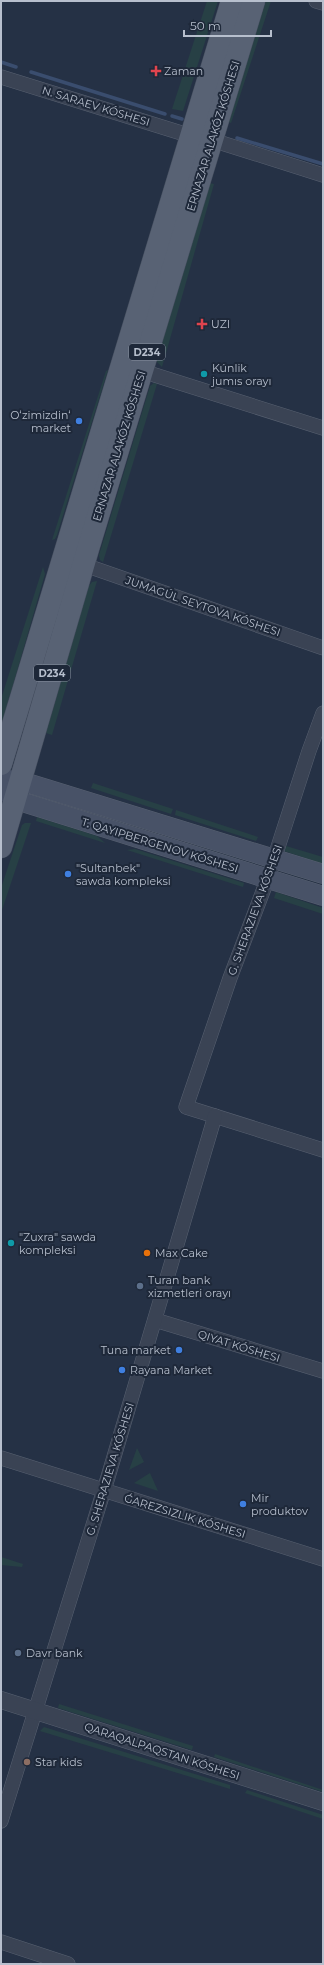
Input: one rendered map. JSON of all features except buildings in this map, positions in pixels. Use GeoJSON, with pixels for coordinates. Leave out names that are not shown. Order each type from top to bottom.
{"type":"FeatureCollection","features":[{"type":"Feature","properties":{"kind":"main road","name":"ERNAZAR ALAKÓZ KÓSHESI"},"geometry":{"type":"LineString","coordinates":[[1,764],[142,371],[202,138],[232,1]]}},
{"type":"Feature","properties":{"kind":"main road","name":"ERNAZAR ALAKÓZ KÓSHESI"},"geometry":{"type":"LineString","coordinates":[[1,847],[10,787],[74,561],[123,360],[202,138],[254,1]]}},
{"type":"Feature","properties":{"kind":"main road"},"geometry":{"type":"LineString","coordinates":[[10,787],[48,789],[323,874]]}},
{"type":"Feature","properties":{"kind":"main road"},"geometry":{"type":"LineString","coordinates":[[10,787],[45,809],[323,896]]}},
{"type":"Feature","properties":{"kind":"main road"},"geometry":{"type":"LineString","coordinates":[[45,809],[40,802],[40,797],[48,789]]}},
{"type":"Feature","properties":{"kind":"street"},"geometry":{"type":"LineString","coordinates":[[316,1],[323,3]]}},
{"type":"Feature","properties":{"kind":"street","name":"N. SARAEV KÓSHESI"},"geometry":{"type":"LineString","coordinates":[[1,76],[323,175]]}},
{"type":"Feature","properties":{"kind":"street"},"geometry":{"type":"LineString","coordinates":[[142,371],[323,428]]}},
{"type":"Feature","properties":{"kind":"street","name":"JUMAGÚL SEYTOVA KÓSHESI"},"geometry":{"type":"LineString","coordinates":[[74,561],[323,648]]}},
{"type":"Feature","properties":{"kind":"street","name":"G. SHERAZIEVA KÓSHESI"},"geometry":{"type":"LineString","coordinates":[[1,1820],[104,1490],[215,1116],[186,1107],[230,978],[275,858],[323,712]]}},
{"type":"Feature","properties":{"kind":"street"},"geometry":{"type":"LineString","coordinates":[[215,1116],[323,1150]]}},
{"type":"Feature","properties":{"kind":"street"},"geometry":{"type":"LineString","coordinates":[[155,1320],[323,1371]]}},
{"type":"Feature","properties":{"kind":"street","name":"ǴAREZSIZLIK KÓSHESI"},"geometry":{"type":"LineString","coordinates":[[1,1458],[323,1559]]}},
{"type":"Feature","properties":{"kind":"street","name":"QARAQALPAQSTAN KÓSHESI"},"geometry":{"type":"LineString","coordinates":[[1,1700],[323,1802]]}},
{"type":"Feature","properties":{"kind":"street"},"geometry":{"type":"LineString","coordinates":[[1,1942],[68,1964]]}},
{"type":"Feature","properties":{"kind":"green space"},"geometry":{"type":"Polygon","coordinates":[[[207,1],[218,1],[183,111],[172,109],[207,1]]]}},
{"type":"Feature","properties":{"kind":"green space"},"geometry":{"type":"Polygon","coordinates":[[[266,1],[271,1],[231,123],[226,121],[266,1]]]}},
{"type":"Feature","properties":{"kind":"green space"},"geometry":{"type":"Polygon","coordinates":[[[209,183],[214,184],[162,367],[156,361],[209,183]]]}},
{"type":"Feature","properties":{"kind":"green space"},"geometry":{"type":"Polygon","coordinates":[[[108,370],[57,535],[55,539],[52,540],[106,371],[108,370]]]}},
{"type":"Feature","properties":{"kind":"green space"},"geometry":{"type":"Polygon","coordinates":[[[154,383],[157,384],[103,562],[100,560],[99,555],[150,386],[154,383]]]}},
{"type":"Feature","properties":{"kind":"green space"},"geometry":{"type":"Polygon","coordinates":[[[43,567],[45,574],[1,727],[1,699],[43,567]]]}},
{"type":"Feature","properties":{"kind":"green space"},"geometry":{"type":"Polygon","coordinates":[[[97,581],[52,735],[46,733],[88,587],[92,582],[97,581]]]}},
{"type":"Feature","properties":{"kind":"green space"},"geometry":{"type":"Polygon","coordinates":[[[93,783],[173,809],[171,814],[91,788],[93,783]]]}},
{"type":"Feature","properties":{"kind":"green space"},"geometry":{"type":"Polygon","coordinates":[[[176,810],[258,837],[256,841],[175,815],[176,810]]]}},
{"type":"Feature","properties":{"kind":"green space"},"geometry":{"type":"Polygon","coordinates":[[[37,817],[97,836],[105,843],[36,821],[37,817]]]}},
{"type":"Feature","properties":{"kind":"green space"},"geometry":{"type":"Polygon","coordinates":[[[25,823],[31,823],[1,913],[1,888],[22,825],[25,823]]]}},
{"type":"Feature","properties":{"kind":"green space"},"geometry":{"type":"Polygon","coordinates":[[[286,846],[323,857],[323,864],[284,851],[286,846]]]}},
{"type":"Feature","properties":{"kind":"green space"},"geometry":{"type":"Polygon","coordinates":[[[135,849],[244,883],[243,887],[127,850],[135,849]]]}},
{"type":"Feature","properties":{"kind":"green space"},"geometry":{"type":"Polygon","coordinates":[[[276,892],[323,908],[323,914],[274,898],[276,892]]]}},
{"type":"Feature","properties":{"kind":"green space"},"geometry":{"type":"Polygon","coordinates":[[[137,1448],[144,1462],[129,1470],[137,1448]]]}},
{"type":"Feature","properties":{"kind":"green space"},"geometry":{"type":"Polygon","coordinates":[[[150,1473],[158,1491],[134,1483],[150,1473]]]}},
{"type":"Feature","properties":{"kind":"green space"},"geometry":{"type":"Polygon","coordinates":[[[1,1557],[23,1564],[22,1567],[1,1565],[1,1557]]]}},
{"type":"Feature","properties":{"kind":"green space"},"geometry":{"type":"Polygon","coordinates":[[[59,1704],[193,1746],[192,1750],[58,1708],[59,1704]]]}},
{"type":"Feature","properties":{"kind":"green space"},"geometry":{"type":"Polygon","coordinates":[[[44,1727],[230,1785],[230,1789],[40,1731],[44,1727]]]}},
{"type":"Feature","properties":{"kind":"green space"},"geometry":{"type":"Polygon","coordinates":[[[215,1754],[323,1790],[323,1792],[214,1757],[215,1754]]]}},
{"type":"Feature","properties":{"kind":"green space"},"geometry":{"type":"Polygon","coordinates":[[[247,1790],[323,1815],[323,1819],[245,1793],[247,1790]]]}},
{"type":"Feature","properties":{"kind":"waterway"},"geometry":{"type":"LineString","coordinates":[[1,62],[16,67]]}},
{"type":"Feature","properties":{"kind":"waterway"},"geometry":{"type":"LineString","coordinates":[[31,72],[165,114]]}},
{"type":"Feature","properties":{"kind":"waterway"},"geometry":{"type":"LineString","coordinates":[[172,116],[182,119]]}},
{"type":"Feature","properties":{"kind":"waterway"},"geometry":{"type":"LineString","coordinates":[[237,138],[323,164]]}},
{"type":"Feature","properties":{"kind":"place","name":"Zaman"},"geometry":{"type":"Point","coordinates":[156,71]}},
{"type":"Feature","properties":{"kind":"place","name":"UZI"},"geometry":{"type":"Point","coordinates":[202,324]}},
{"type":"Feature","properties":{"kind":"place","name":"Kúnlik jumıs orayı"},"geometry":{"type":"Point","coordinates":[204,374]}},
{"type":"Feature","properties":{"kind":"place","name":"Oʻzimizdinʻ market"},"geometry":{"type":"Point","coordinates":[79,421]}},
{"type":"Feature","properties":{"kind":"place","name":"\"Sultanbek\" sawda kompleksi"},"geometry":{"type":"Point","coordinates":[68,874]}},
{"type":"Feature","properties":{"kind":"place","name":"\"Zuxra\" sawda kompleksi"},"geometry":{"type":"Point","coordinates":[11,1243]}},
{"type":"Feature","properties":{"kind":"place","name":"Max Cake"},"geometry":{"type":"Point","coordinates":[147,1253]}},
{"type":"Feature","properties":{"kind":"place","name":"Turan bank xizmetleri orayı"},"geometry":{"type":"Point","coordinates":[140,1286]}},
{"type":"Feature","properties":{"kind":"place","name":"Tuna market"},"geometry":{"type":"Point","coordinates":[179,1350]}},
{"type":"Feature","properties":{"kind":"place","name":"Rayana Market"},"geometry":{"type":"Point","coordinates":[122,1370]}},
{"type":"Feature","properties":{"kind":"place","name":"Mir produktov"},"geometry":{"type":"Point","coordinates":[243,1504]}},
{"type":"Feature","properties":{"kind":"place","name":"Davr bank"},"geometry":{"type":"Point","coordinates":[18,1653]}},
{"type":"Feature","properties":{"kind":"place","name":"Star kids"},"geometry":{"type":"Point","coordinates":[27,1762]}}]}
